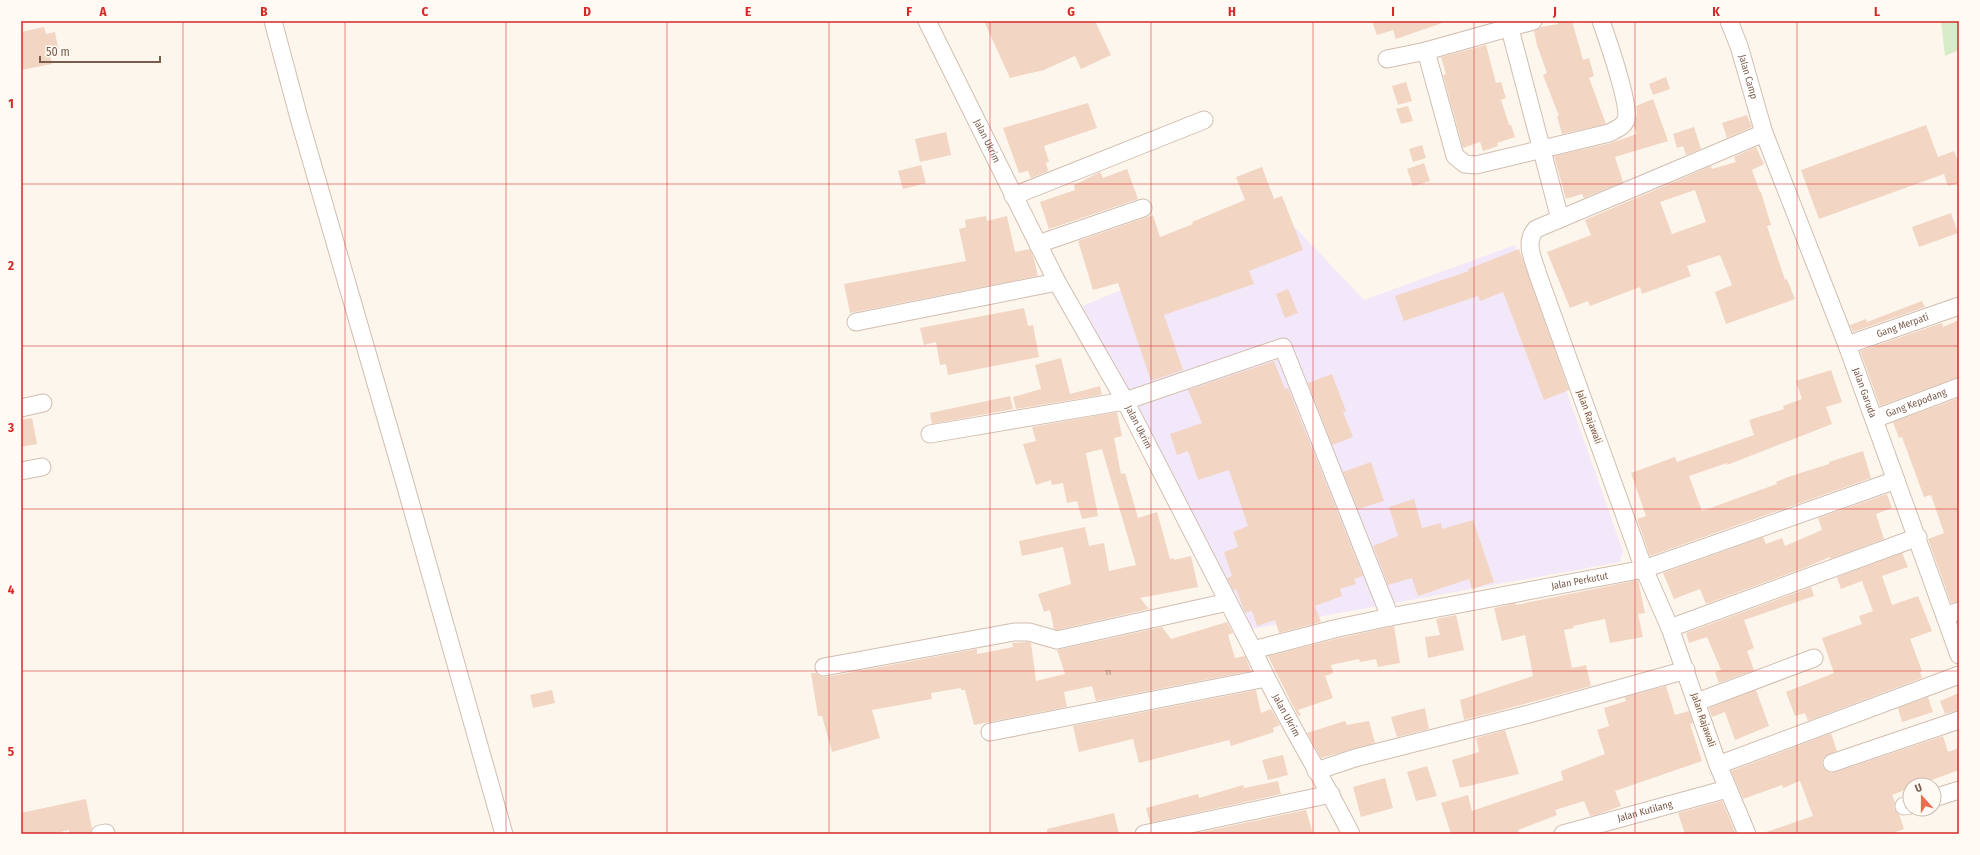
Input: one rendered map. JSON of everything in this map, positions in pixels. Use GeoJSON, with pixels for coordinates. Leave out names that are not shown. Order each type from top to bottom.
{"type":"FeatureCollection","features":[{"type":"Feature","properties":{"kind":"street"},"geometry":{"type":"LineString","coordinates":[[273,21],[299,118],[404,480],[504,834]]}},
{"type":"Feature","properties":{"kind":"street","name":"Jalan Ukrim"},"geometry":{"type":"LineString","coordinates":[[928,21],[1013,196],[1057,282],[1125,401],[1266,678],[1351,834]]}},
{"type":"Feature","properties":{"kind":"street"},"geometry":{"type":"LineString","coordinates":[[1387,59],[1426,51],[1510,29],[1533,21]]}},
{"type":"Feature","properties":{"kind":"street"},"geometry":{"type":"LineString","coordinates":[[1426,51],[1451,143],[1459,161],[1465,164],[1476,165],[1540,151],[1609,133],[1620,127],[1626,120],[1621,86],[1601,21]]}},
{"type":"Feature","properties":{"kind":"street","name":"Jalan Camp"},"geometry":{"type":"LineString","coordinates":[[1729,21],[1739,46],[1764,134]]}},
{"type":"Feature","properties":{"kind":"street"},"geometry":{"type":"LineString","coordinates":[[1737,21],[1739,46]]}},
{"type":"Feature","properties":{"kind":"street"},"geometry":{"type":"LineString","coordinates":[[1510,29],[1540,151],[1560,220]]}},
{"type":"Feature","properties":{"kind":"street"},"geometry":{"type":"LineString","coordinates":[[1013,196],[1204,120]]}},
{"type":"Feature","properties":{"kind":"street","name":"Jalan Rajawali"},"geometry":{"type":"LineString","coordinates":[[1747,834],[1718,765],[1686,670],[1670,628],[1644,569],[1538,275],[1530,248],[1530,238],[1536,229],[1764,134]]}},
{"type":"Feature","properties":{"kind":"street","name":"Jalan Garuda"},"geometry":{"type":"LineString","coordinates":[[1764,134],[1847,345],[1918,537],[1952,613],[1959,655]]}},
{"type":"Feature","properties":{"kind":"street"},"geometry":{"type":"LineString","coordinates":[[1038,244],[1143,208]]}},
{"type":"Feature","properties":{"kind":"street"},"geometry":{"type":"LineString","coordinates":[[856,322],[1057,282]]}},
{"type":"Feature","properties":{"kind":"street","name":"Gang Merpati"},"geometry":{"type":"LineString","coordinates":[[1847,345],[1959,306]]}},
{"type":"Feature","properties":{"kind":"street"},"geometry":{"type":"LineString","coordinates":[[930,434],[1125,401],[1283,347],[1390,618]]}},
{"type":"Feature","properties":{"kind":"street","name":"Gang Kepodang"},"geometry":{"type":"LineString","coordinates":[[1874,419],[1959,388]]}},
{"type":"Feature","properties":{"kind":"street"},"geometry":{"type":"LineString","coordinates":[[21,408],[43,402]]}},
{"type":"Feature","properties":{"kind":"street"},"geometry":{"type":"LineString","coordinates":[[21,471],[42,467]]}},
{"type":"Feature","properties":{"kind":"street","name":"Jalan Perkutut"},"geometry":{"type":"LineString","coordinates":[[1253,650],[1390,618],[1644,569],[1896,480]]}},
{"type":"Feature","properties":{"kind":"street"},"geometry":{"type":"LineString","coordinates":[[1670,628],[1918,537]]}},
{"type":"Feature","properties":{"kind":"street"},"geometry":{"type":"LineString","coordinates":[[824,667],[1014,632],[1029,632],[1051,640],[1056,640],[1228,602]]}},
{"type":"Feature","properties":{"kind":"street"},"geometry":{"type":"LineString","coordinates":[[1697,702],[1814,658]]}},
{"type":"Feature","properties":{"kind":"street"},"geometry":{"type":"LineString","coordinates":[[1316,771],[1354,758],[1525,715],[1686,670]]}},
{"type":"Feature","properties":{"kind":"street"},"geometry":{"type":"LineString","coordinates":[[1718,765],[1959,675]]}},
{"type":"Feature","properties":{"kind":"street"},"geometry":{"type":"LineString","coordinates":[[990,732],[1266,678]]}},
{"type":"Feature","properties":{"kind":"street"},"geometry":{"type":"LineString","coordinates":[[1832,763],[1959,720]]}},
{"type":"Feature","properties":{"kind":"street","name":"Jalan Kutilang"},"geometry":{"type":"LineString","coordinates":[[1563,834],[1727,789]]}},
{"type":"Feature","properties":{"kind":"street"},"geometry":{"type":"LineString","coordinates":[[1942,795],[1959,790]]}},
{"type":"Feature","properties":{"kind":"street"},"geometry":{"type":"LineString","coordinates":[[1144,834],[1330,794]]}},
{"type":"Feature","properties":{"kind":"shaded area"},"geometry":{"type":"Polygon","coordinates":[[[1290,222],[1364,300],[1515,245],[1623,551],[1620,562],[1252,629],[1082,306],[1290,222]]]}},
{"type":"Feature","properties":{"kind":"green space"},"geometry":{"type":"Polygon","coordinates":[[[1941,21],[1959,21],[1959,50],[1945,56],[1941,21]]]}},
{"type":"Feature","properties":{"kind":"building"},"geometry":{"type":"Polygon","coordinates":[[[984,21],[1095,21],[1111,55],[1081,69],[1075,56],[1044,70],[1010,78],[984,21]]]}},
{"type":"Feature","properties":{"kind":"building"},"geometry":{"type":"Polygon","coordinates":[[[1372,21],[1441,21],[1442,23],[1396,39],[1393,30],[1377,35],[1372,21]]]}},
{"type":"Feature","properties":{"kind":"building"},"geometry":{"type":"Polygon","coordinates":[[[1557,21],[1572,21],[1583,60],[1589,58],[1594,76],[1589,78],[1606,124],[1562,134],[1557,116],[1559,116],[1543,75],[1547,73],[1537,45],[1534,31],[1541,27],[1558,24],[1557,21]]]}},
{"type":"Feature","properties":{"kind":"building"},"geometry":{"type":"Polygon","coordinates":[[[44,27],[46,34],[55,32],[58,48],[49,50],[52,64],[21,70],[21,32],[44,27]]]}},
{"type":"Feature","properties":{"kind":"building"},"geometry":{"type":"Polygon","coordinates":[[[1486,45],[1496,83],[1501,82],[1506,98],[1501,100],[1509,125],[1511,125],[1515,137],[1497,143],[1498,146],[1483,151],[1480,142],[1463,148],[1443,75],[1446,74],[1441,57],[1486,45]]]}},
{"type":"Feature","properties":{"kind":"building"},"geometry":{"type":"Polygon","coordinates":[[[1666,77],[1670,89],[1653,95],[1649,84],[1666,77]]]}},
{"type":"Feature","properties":{"kind":"building"},"geometry":{"type":"Polygon","coordinates":[[[1406,82],[1412,101],[1398,105],[1392,86],[1406,82]]]}},
{"type":"Feature","properties":{"kind":"building"},"geometry":{"type":"Polygon","coordinates":[[[1653,99],[1668,141],[1615,157],[1623,182],[1584,198],[1582,194],[1566,199],[1554,156],[1611,143],[1637,134],[1634,126],[1637,113],[1636,106],[1653,99]]]}},
{"type":"Feature","properties":{"kind":"building"},"geometry":{"type":"Polygon","coordinates":[[[1088,103],[1097,128],[1044,146],[1049,161],[1046,163],[1048,171],[1031,178],[1028,171],[1019,173],[1003,128],[1088,103]]]}},
{"type":"Feature","properties":{"kind":"building"},"geometry":{"type":"Polygon","coordinates":[[[1408,106],[1413,121],[1401,124],[1396,109],[1408,106]]]}},
{"type":"Feature","properties":{"kind":"building"},"geometry":{"type":"Polygon","coordinates":[[[1747,115],[1752,127],[1727,138],[1722,123],[1747,115]]]}},
{"type":"Feature","properties":{"kind":"building"},"geometry":{"type":"Polygon","coordinates":[[[1926,125],[1938,157],[1954,151],[1959,164],[1959,183],[1948,186],[1944,174],[1819,219],[1801,170],[1926,125]]]}},
{"type":"Feature","properties":{"kind":"building"},"geometry":{"type":"Polygon","coordinates":[[[1694,127],[1701,149],[1686,155],[1683,146],[1677,148],[1673,134],[1694,127]]]}},
{"type":"Feature","properties":{"kind":"building"},"geometry":{"type":"Polygon","coordinates":[[[946,132],[951,155],[920,162],[915,139],[946,132]]]}},
{"type":"Feature","properties":{"kind":"building"},"geometry":{"type":"Polygon","coordinates":[[[1422,145],[1426,158],[1413,162],[1409,149],[1422,145]]]}},
{"type":"Feature","properties":{"kind":"building"},"geometry":{"type":"Polygon","coordinates":[[[1756,147],[1764,164],[1752,170],[1761,192],[1771,225],[1767,226],[1785,280],[1787,279],[1795,299],[1726,324],[1715,292],[1732,285],[1720,255],[1687,266],[1691,276],[1642,294],[1640,287],[1590,306],[1588,301],[1570,308],[1547,252],[1591,235],[1585,220],[1711,166],[1712,169],[1736,162],[1734,157],[1756,147]],[[1695,190],[1660,202],[1672,234],[1706,222],[1695,190]]]}},
{"type":"Feature","properties":{"kind":"building"},"geometry":{"type":"Polygon","coordinates":[[[1424,163],[1430,181],[1413,186],[1407,169],[1424,163]]]}},
{"type":"Feature","properties":{"kind":"building"},"geometry":{"type":"Polygon","coordinates":[[[921,165],[926,183],[903,189],[898,171],[921,165]]]}},
{"type":"Feature","properties":{"kind":"building"},"geometry":{"type":"Polygon","coordinates":[[[1262,167],[1274,199],[1282,196],[1303,250],[1249,271],[1254,284],[1164,315],[1183,370],[1151,381],[1118,283],[1093,290],[1078,241],[1153,215],[1160,237],[1193,224],[1192,222],[1245,200],[1236,177],[1262,167]]]}},
{"type":"Feature","properties":{"kind":"building"},"geometry":{"type":"Polygon","coordinates":[[[1127,169],[1138,199],[1049,229],[1040,202],[1075,190],[1074,185],[1100,172],[1103,178],[1127,169]]]}},
{"type":"Feature","properties":{"kind":"building"},"geometry":{"type":"Polygon","coordinates":[[[1951,213],[1958,233],[1919,247],[1912,227],[1951,213]]]}},
{"type":"Feature","properties":{"kind":"building"},"geometry":{"type":"Polygon","coordinates":[[[986,216],[987,221],[1007,216],[1015,252],[1030,249],[1038,276],[850,313],[844,284],[966,261],[959,229],[966,227],[965,220],[986,216]]]}},
{"type":"Feature","properties":{"kind":"building"},"geometry":{"type":"Polygon","coordinates":[[[1519,249],[1569,390],[1544,400],[1503,292],[1480,301],[1478,296],[1404,321],[1395,296],[1469,271],[1468,269],[1519,249]]]}},
{"type":"Feature","properties":{"kind":"building"},"geometry":{"type":"Polygon","coordinates":[[[1288,289],[1298,313],[1285,318],[1276,294],[1288,289]]]}},
{"type":"Feature","properties":{"kind":"building"},"geometry":{"type":"Polygon","coordinates":[[[1922,301],[1925,307],[1853,332],[1850,325],[1866,319],[1867,322],[1922,301]]]}},
{"type":"Feature","properties":{"kind":"building"},"geometry":{"type":"Polygon","coordinates":[[[1024,308],[1028,326],[1033,325],[1039,357],[948,375],[946,364],[940,365],[936,342],[924,345],[920,328],[1024,308]]]}},
{"type":"Feature","properties":{"kind":"building"},"geometry":{"type":"Polygon","coordinates":[[[1959,320],[1959,377],[1880,406],[1860,351],[1942,323],[1943,327],[1959,320]]]}},
{"type":"Feature","properties":{"kind":"building"},"geometry":{"type":"Polygon","coordinates":[[[1061,358],[1070,394],[1100,386],[1102,395],[1016,409],[1013,397],[1041,389],[1035,365],[1061,358]]]}},
{"type":"Feature","properties":{"kind":"building"},"geometry":{"type":"Polygon","coordinates":[[[1274,361],[1285,389],[1288,388],[1363,576],[1354,579],[1356,584],[1340,589],[1342,596],[1315,606],[1321,622],[1279,633],[1275,620],[1257,626],[1252,611],[1245,613],[1236,589],[1233,590],[1227,578],[1232,576],[1224,552],[1238,547],[1233,532],[1248,526],[1229,470],[1198,480],[1188,451],[1177,455],[1170,434],[1202,423],[1188,390],[1274,361]]]}},
{"type":"Feature","properties":{"kind":"building"},"geometry":{"type":"Polygon","coordinates":[[[1831,370],[1842,402],[1826,407],[1832,424],[1727,465],[1727,463],[1689,476],[1702,511],[1777,484],[1776,482],[1788,477],[1863,451],[1871,478],[1650,556],[1637,519],[1646,516],[1631,473],[1675,457],[1677,462],[1754,435],[1749,420],[1784,409],[1783,406],[1802,399],[1796,381],[1831,370]]]}},
{"type":"Feature","properties":{"kind":"building"},"geometry":{"type":"Polygon","coordinates":[[[1332,374],[1346,411],[1343,412],[1353,437],[1332,445],[1308,383],[1332,374]]]}},
{"type":"Feature","properties":{"kind":"building"},"geometry":{"type":"Polygon","coordinates":[[[1010,396],[1013,409],[932,424],[930,413],[1010,396]]]}},
{"type":"Feature","properties":{"kind":"building"},"geometry":{"type":"Polygon","coordinates":[[[1959,398],[1959,601],[1951,603],[1928,539],[1944,533],[1931,495],[1924,497],[1902,437],[1899,438],[1893,422],[1959,398]]]}},
{"type":"Feature","properties":{"kind":"building"},"geometry":{"type":"Polygon","coordinates":[[[1117,412],[1122,436],[1114,438],[1121,474],[1125,473],[1138,518],[1157,512],[1170,559],[1174,558],[1174,560],[1191,556],[1198,587],[1140,598],[1149,609],[1057,630],[1054,629],[1050,610],[1044,612],[1038,594],[1071,584],[1063,547],[1022,556],[1019,541],[1085,527],[1089,546],[1104,543],[1109,571],[1136,565],[1102,449],[1086,453],[1098,516],[1082,519],[1077,501],[1067,503],[1063,483],[1052,485],[1051,480],[1036,485],[1023,444],[1036,441],[1032,427],[1117,412]]]}},
{"type":"Feature","properties":{"kind":"building"},"geometry":{"type":"Polygon","coordinates":[[[32,418],[37,444],[21,447],[21,420],[32,418]]]}},
{"type":"Feature","properties":{"kind":"building"},"geometry":{"type":"Polygon","coordinates":[[[1371,462],[1384,501],[1358,509],[1343,472],[1371,462]]]}},
{"type":"Feature","properties":{"kind":"building"},"geometry":{"type":"Polygon","coordinates":[[[1887,494],[1892,508],[1876,514],[1884,539],[1830,559],[1830,557],[1706,604],[1700,589],[1674,599],[1663,573],[1763,537],[1766,544],[1782,538],[1785,546],[1822,530],[1818,518],[1887,494]]]}},
{"type":"Feature","properties":{"kind":"building"},"geometry":{"type":"Polygon","coordinates":[[[1414,499],[1422,528],[1441,523],[1442,529],[1473,520],[1494,582],[1472,589],[1469,579],[1418,596],[1412,578],[1388,585],[1373,546],[1398,536],[1389,507],[1414,499]]]}},
{"type":"Feature","properties":{"kind":"building"},"geometry":{"type":"Polygon","coordinates":[[[1902,553],[1908,567],[1882,576],[1892,605],[1918,596],[1932,631],[1910,639],[1922,671],[1920,672],[1922,678],[1808,721],[1805,713],[1795,716],[1786,692],[1834,673],[1822,638],[1862,624],[1859,616],[1873,611],[1862,581],[1841,589],[1837,577],[1902,553]]]}},
{"type":"Feature","properties":{"kind":"building"},"geometry":{"type":"Polygon","coordinates":[[[1638,580],[1645,613],[1638,614],[1643,637],[1610,643],[1605,619],[1573,626],[1574,628],[1564,630],[1572,668],[1586,665],[1591,686],[1464,720],[1460,700],[1533,676],[1525,635],[1502,641],[1494,608],[1515,603],[1516,605],[1638,580]]]}},
{"type":"Feature","properties":{"kind":"building"},"geometry":{"type":"Polygon","coordinates":[[[1811,587],[1814,596],[1744,620],[1754,648],[1747,651],[1754,670],[1719,683],[1715,672],[1721,670],[1707,637],[1689,643],[1686,633],[1811,587]]]}},
{"type":"Feature","properties":{"kind":"building"},"geometry":{"type":"Polygon","coordinates":[[[1456,615],[1464,650],[1428,658],[1425,637],[1440,635],[1436,619],[1456,615]]]}},
{"type":"Feature","properties":{"kind":"building"},"geometry":{"type":"Polygon","coordinates":[[[1227,622],[1233,633],[1228,635],[1235,658],[1245,656],[1251,671],[1096,701],[1092,686],[1064,692],[1067,707],[974,725],[965,690],[961,690],[961,688],[931,693],[932,699],[872,710],[880,738],[832,752],[822,716],[818,716],[811,673],[816,673],[820,676],[826,677],[977,649],[977,654],[1013,647],[1012,643],[1028,642],[1031,643],[1036,681],[1065,674],[1057,650],[1162,627],[1171,639],[1227,622]]]}},
{"type":"Feature","properties":{"kind":"building"},"geometry":{"type":"Polygon","coordinates":[[[1394,626],[1400,663],[1378,667],[1376,659],[1360,662],[1359,659],[1331,665],[1333,673],[1325,676],[1333,698],[1298,710],[1301,715],[1298,716],[1268,656],[1394,626]]]}},
{"type":"Feature","properties":{"kind":"building"},"geometry":{"type":"Polygon","coordinates":[[[1666,686],[1675,715],[1689,711],[1693,723],[1690,724],[1702,761],[1615,791],[1621,806],[1596,815],[1590,816],[1584,801],[1555,810],[1557,815],[1518,830],[1519,834],[1451,834],[1441,803],[1468,795],[1472,811],[1563,780],[1561,771],[1605,754],[1597,730],[1609,726],[1604,708],[1626,701],[1625,697],[1666,686]]]}},
{"type":"Feature","properties":{"kind":"building"},"geometry":{"type":"Polygon","coordinates":[[[552,690],[555,703],[533,708],[530,695],[552,690]]]}},
{"type":"Feature","properties":{"kind":"building"},"geometry":{"type":"Polygon","coordinates":[[[1256,690],[1261,713],[1271,709],[1280,725],[1273,728],[1274,732],[1231,746],[1229,740],[1139,763],[1133,739],[1079,752],[1073,726],[1256,690]]]}},
{"type":"Feature","properties":{"kind":"building"},"geometry":{"type":"Polygon","coordinates":[[[1756,690],[1769,726],[1735,740],[1725,712],[1712,717],[1709,708],[1756,690]]]}},
{"type":"Feature","properties":{"kind":"building"},"geometry":{"type":"Polygon","coordinates":[[[1959,693],[1959,710],[1945,714],[1940,701],[1959,693]]]}},
{"type":"Feature","properties":{"kind":"building"},"geometry":{"type":"Polygon","coordinates":[[[1928,697],[1933,712],[1902,722],[1898,708],[1928,697]]]}},
{"type":"Feature","properties":{"kind":"building"},"geometry":{"type":"Polygon","coordinates":[[[1425,708],[1429,729],[1397,737],[1391,717],[1425,708]]]}},
{"type":"Feature","properties":{"kind":"building"},"geometry":{"type":"Polygon","coordinates":[[[1345,721],[1347,725],[1369,721],[1375,743],[1321,758],[1307,733],[1345,721]]]}},
{"type":"Feature","properties":{"kind":"building"},"geometry":{"type":"Polygon","coordinates":[[[1505,730],[1519,774],[1460,788],[1452,760],[1479,752],[1476,738],[1505,730]]]}},
{"type":"Feature","properties":{"kind":"building"},"geometry":{"type":"Polygon","coordinates":[[[1831,733],[1837,751],[1825,756],[1822,761],[1823,767],[1830,773],[1943,736],[1948,752],[1959,748],[1959,770],[1940,777],[1902,777],[1902,791],[1892,795],[1895,802],[1894,808],[1899,814],[1904,829],[1891,834],[1766,834],[1766,832],[1813,816],[1800,781],[1783,788],[1782,785],[1743,799],[1731,771],[1831,733]]]}},
{"type":"Feature","properties":{"kind":"building"},"geometry":{"type":"Polygon","coordinates":[[[1283,755],[1288,775],[1268,780],[1262,760],[1283,755]]]}},
{"type":"Feature","properties":{"kind":"building"},"geometry":{"type":"Polygon","coordinates":[[[1427,766],[1437,796],[1416,801],[1407,772],[1427,766]]]}},
{"type":"Feature","properties":{"kind":"building"},"geometry":{"type":"Polygon","coordinates":[[[1385,778],[1393,808],[1361,817],[1353,787],[1385,778]]]}},
{"type":"Feature","properties":{"kind":"building"},"geometry":{"type":"Polygon","coordinates":[[[1278,781],[1281,794],[1150,823],[1146,808],[1198,794],[1199,798],[1243,785],[1244,788],[1278,781]]]}},
{"type":"Feature","properties":{"kind":"building"},"geometry":{"type":"Polygon","coordinates":[[[86,799],[92,829],[90,834],[69,834],[69,830],[51,834],[21,834],[21,813],[86,799]]]}},
{"type":"Feature","properties":{"kind":"building"},"geometry":{"type":"Polygon","coordinates":[[[1722,801],[1736,834],[1685,834],[1678,813],[1722,801]]]}},
{"type":"Feature","properties":{"kind":"building"},"geometry":{"type":"Polygon","coordinates":[[[1306,810],[1313,834],[1192,834],[1306,810]]]}},
{"type":"Feature","properties":{"kind":"building"},"geometry":{"type":"Polygon","coordinates":[[[1114,813],[1119,834],[1047,834],[1047,829],[1114,813]]]}}]}
